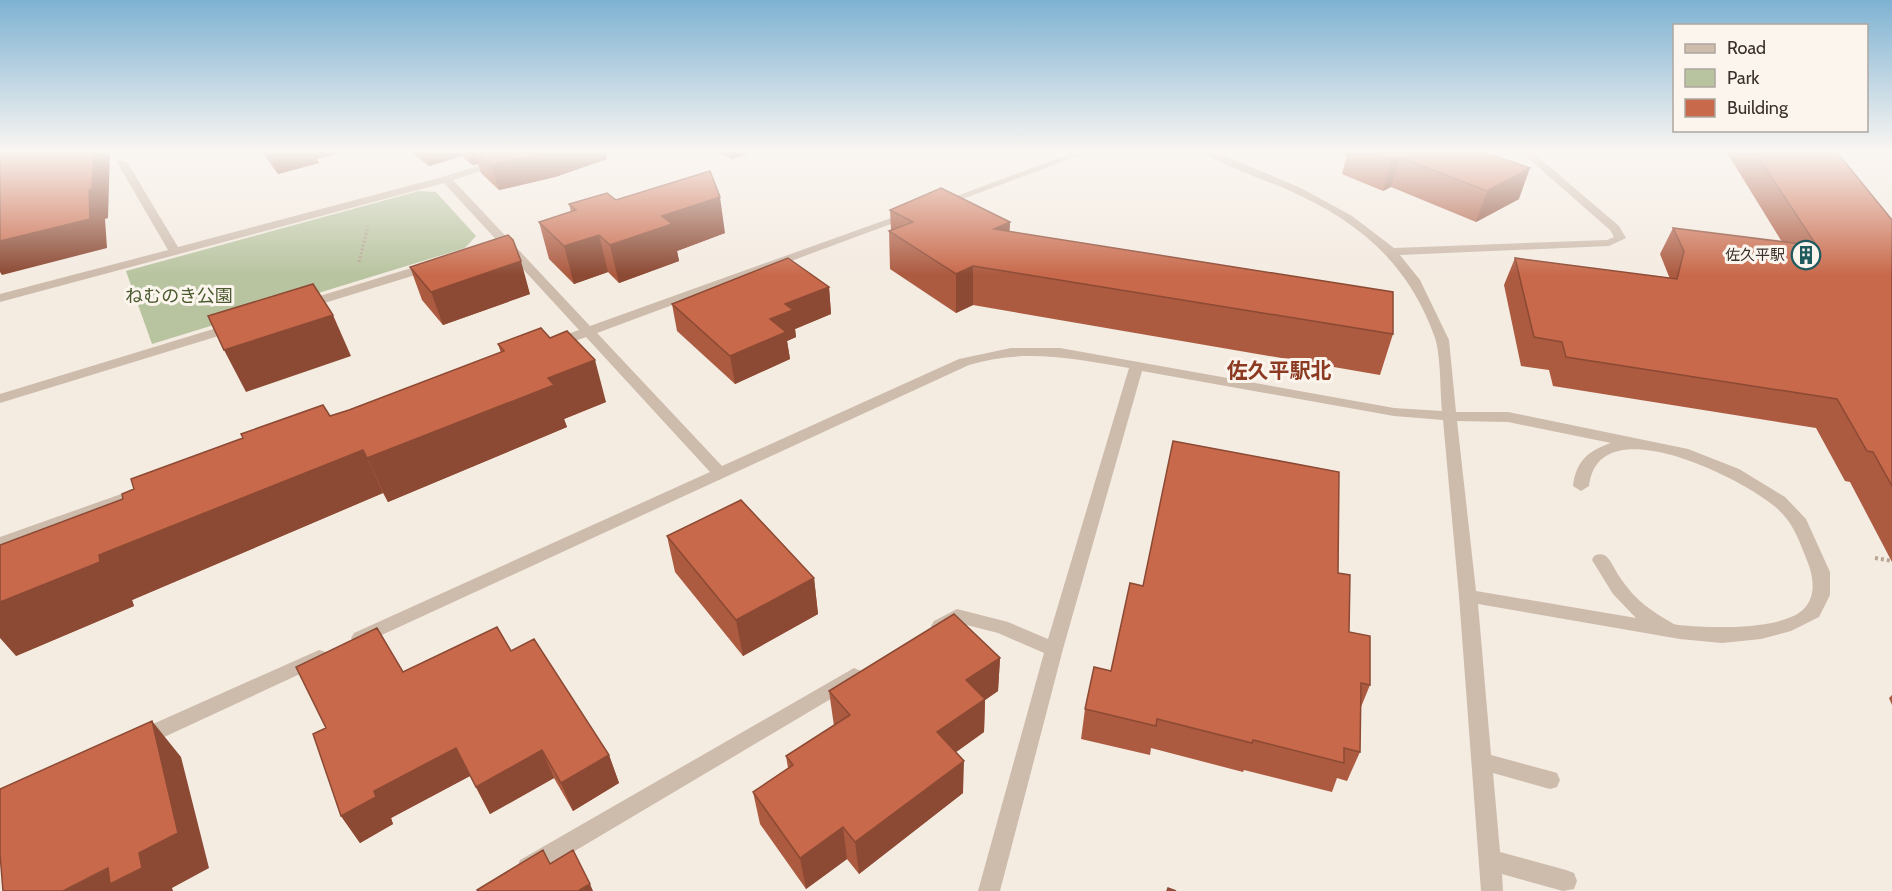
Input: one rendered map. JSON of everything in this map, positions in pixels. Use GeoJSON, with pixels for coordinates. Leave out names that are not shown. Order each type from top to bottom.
{"type":"FeatureCollection","features":[{"type":"Feature","properties":{"kind":"street"},"geometry":{"type":"LineString","coordinates":[[140,193],[175,251]]}},
{"type":"Feature","properties":{"kind":"street"},"geometry":{"type":"LineString","coordinates":[[0,298],[396,193]]}},
{"type":"Feature","properties":{"kind":"street"},"geometry":{"type":"LineString","coordinates":[[457,193],[500,245],[590,331],[720,473]]}},
{"type":"Feature","properties":{"kind":"street"},"geometry":{"type":"LineString","coordinates":[[538,349],[971,193]]}},
{"type":"Feature","properties":{"kind":"street"},"geometry":{"type":"LineString","coordinates":[[1298,193],[1348,218],[1391,252],[1414,280],[1442,340],[1468,596],[1492,891]]}},
{"type":"Feature","properties":{"kind":"street"},"geometry":{"type":"LineString","coordinates":[[1391,252],[1609,243],[1620,238],[1615,228],[1574,193]]}},
{"type":"Feature","properties":{"kind":"street"},"geometry":{"type":"LineString","coordinates":[[291,309],[448,261]]}},
{"type":"Feature","properties":{"kind":"street"},"geometry":{"type":"LineString","coordinates":[[0,399],[246,323]]}},
{"type":"Feature","properties":{"kind":"street"},"geometry":{"type":"LineString","coordinates":[[126,745],[964,362],[997,351],[1060,352],[1394,412],[1508,417],[1688,454],[1714,463],[1772,497],[1800,523],[1821,572],[1821,595],[1813,612],[1791,624],[1761,632],[1722,636],[1680,632],[1468,596]]}},
{"type":"Feature","properties":{"kind":"street"},"geometry":{"type":"LineString","coordinates":[[989,891],[1054,650],[1137,367]]}},
{"type":"Feature","properties":{"kind":"street"},"geometry":{"type":"LineString","coordinates":[[1581,486],[1583,469],[1598,454],[1612,446],[1631,443]]}},
{"type":"Feature","properties":{"kind":"street"},"geometry":{"type":"LineString","coordinates":[[0,543],[157,486]]}},
{"type":"Feature","properties":{"kind":"street"},"geometry":{"type":"LineString","coordinates":[[1600,560],[1616,588],[1636,609],[1654,621],[1680,632]]}},
{"type":"Feature","properties":{"kind":"street"},"geometry":{"type":"LineString","coordinates":[[927,634],[957,616],[1002,627],[1054,650]]}},
{"type":"Feature","properties":{"kind":"street"},"geometry":{"type":"LineString","coordinates":[[508,879],[876,664]]}},
{"type":"Feature","properties":{"kind":"street"},"geometry":{"type":"LineString","coordinates":[[1480,761],[1550,780]]}},
{"type":"Feature","properties":{"kind":"street"},"geometry":{"type":"LineString","coordinates":[[1489,860],[1566,881]]}},
{"type":"Feature","properties":{"kind":"path"},"geometry":{"type":"LineString","coordinates":[[365,201],[372,213],[357,271],[369,285]]}},
{"type":"Feature","properties":{"kind":"path"},"geometry":{"type":"LineString","coordinates":[[1875,558],[1892,561]]}},
{"type":"Feature","properties":{"kind":"green space","name":"ねむのき公園"},"geometry":{"type":"Polygon","coordinates":[[[413,193],[437,193],[476,236],[465,248],[152,344],[126,271],[413,193]]]}},
{"type":"Feature","properties":{"kind":"building"},"geometry":{"type":"Polygon","coordinates":[[[0,193],[89,193],[90,219],[0,241],[0,193]]]}},
{"type":"Feature","properties":{"kind":"building"},"geometry":{"type":"Polygon","coordinates":[[[607,193],[616,200],[640,193],[718,193],[720,197],[662,216],[672,224],[610,245],[599,235],[564,246],[539,222],[576,210],[569,204],[607,193]]]}},
{"type":"Feature","properties":{"kind":"building"},"geometry":{"type":"Polygon","coordinates":[[[930,193],[950,193],[1010,222],[994,229],[1393,292],[1393,334],[973,266],[956,274],[889,231],[913,222],[890,210],[930,193]]]}},
{"type":"Feature","properties":{"kind":"building"},"geometry":{"type":"Polygon","coordinates":[[[1782,193],[1870,193],[1892,220],[1892,486],[1873,452],[1867,451],[1837,399],[1566,357],[1562,342],[1534,337],[1515,258],[1677,279],[1684,251],[1673,228],[1817,246],[1782,193]]]}},
{"type":"Feature","properties":{"kind":"building"},"geometry":{"type":"Polygon","coordinates":[[[508,235],[513,240],[521,261],[431,292],[410,267],[508,235]]]}},
{"type":"Feature","properties":{"kind":"building"},"geometry":{"type":"Polygon","coordinates":[[[788,258],[829,287],[785,304],[793,310],[770,319],[786,332],[730,356],[672,304],[788,258]]]}},
{"type":"Feature","properties":{"kind":"building"},"geometry":{"type":"Polygon","coordinates":[[[313,284],[333,315],[224,350],[208,316],[313,284]]]}},
{"type":"Feature","properties":{"kind":"building"},"geometry":{"type":"Polygon","coordinates":[[[541,328],[550,338],[567,331],[595,360],[548,378],[554,385],[367,458],[363,450],[99,555],[100,562],[0,602],[0,545],[123,499],[122,494],[134,489],[131,479],[243,438],[241,434],[323,405],[330,416],[349,410],[504,351],[498,344],[541,328]]]}},
{"type":"Feature","properties":{"kind":"building"},"geometry":{"type":"Polygon","coordinates":[[[1173,441],[1339,472],[1338,573],[1350,575],[1349,632],[1370,636],[1370,685],[1361,683],[1360,752],[1344,748],[1344,763],[1157,719],[1156,726],[1085,709],[1094,667],[1111,671],[1130,583],[1143,586],[1173,441]]]}},
{"type":"Feature","properties":{"kind":"building"},"geometry":{"type":"Polygon","coordinates":[[[741,500],[814,578],[736,620],[667,536],[741,500]]]}},
{"type":"Feature","properties":{"kind":"building"},"geometry":{"type":"Polygon","coordinates":[[[954,614],[1000,658],[966,680],[985,699],[937,732],[964,761],[855,842],[843,827],[800,858],[753,792],[793,765],[786,756],[850,715],[829,691],[954,614]]]}},
{"type":"Feature","properties":{"kind":"building"},"geometry":{"type":"Polygon","coordinates":[[[497,627],[511,651],[534,639],[609,755],[561,783],[542,750],[476,787],[456,748],[374,791],[376,797],[341,816],[313,734],[326,728],[296,667],[377,628],[403,672],[497,627]]]}},
{"type":"Feature","properties":{"kind":"building"},"geometry":{"type":"Polygon","coordinates":[[[152,721],[178,833],[139,853],[142,868],[110,884],[108,868],[63,891],[3,891],[0,854],[0,789],[152,721]]]}},
{"type":"Feature","properties":{"kind":"building"},"geometry":{"type":"Polygon","coordinates":[[[543,850],[550,864],[573,850],[590,884],[578,891],[477,890],[543,850]]]}},
{"type":"Feature","properties":{"kind":"place","name":"佐久平駅"},"geometry":{"type":"Point","coordinates":[1806,255]}},
{"type":"Feature","properties":{"kind":"district","name":"佐久平駅北"},"geometry":{"type":"Point","coordinates":[1279,371]}}]}
